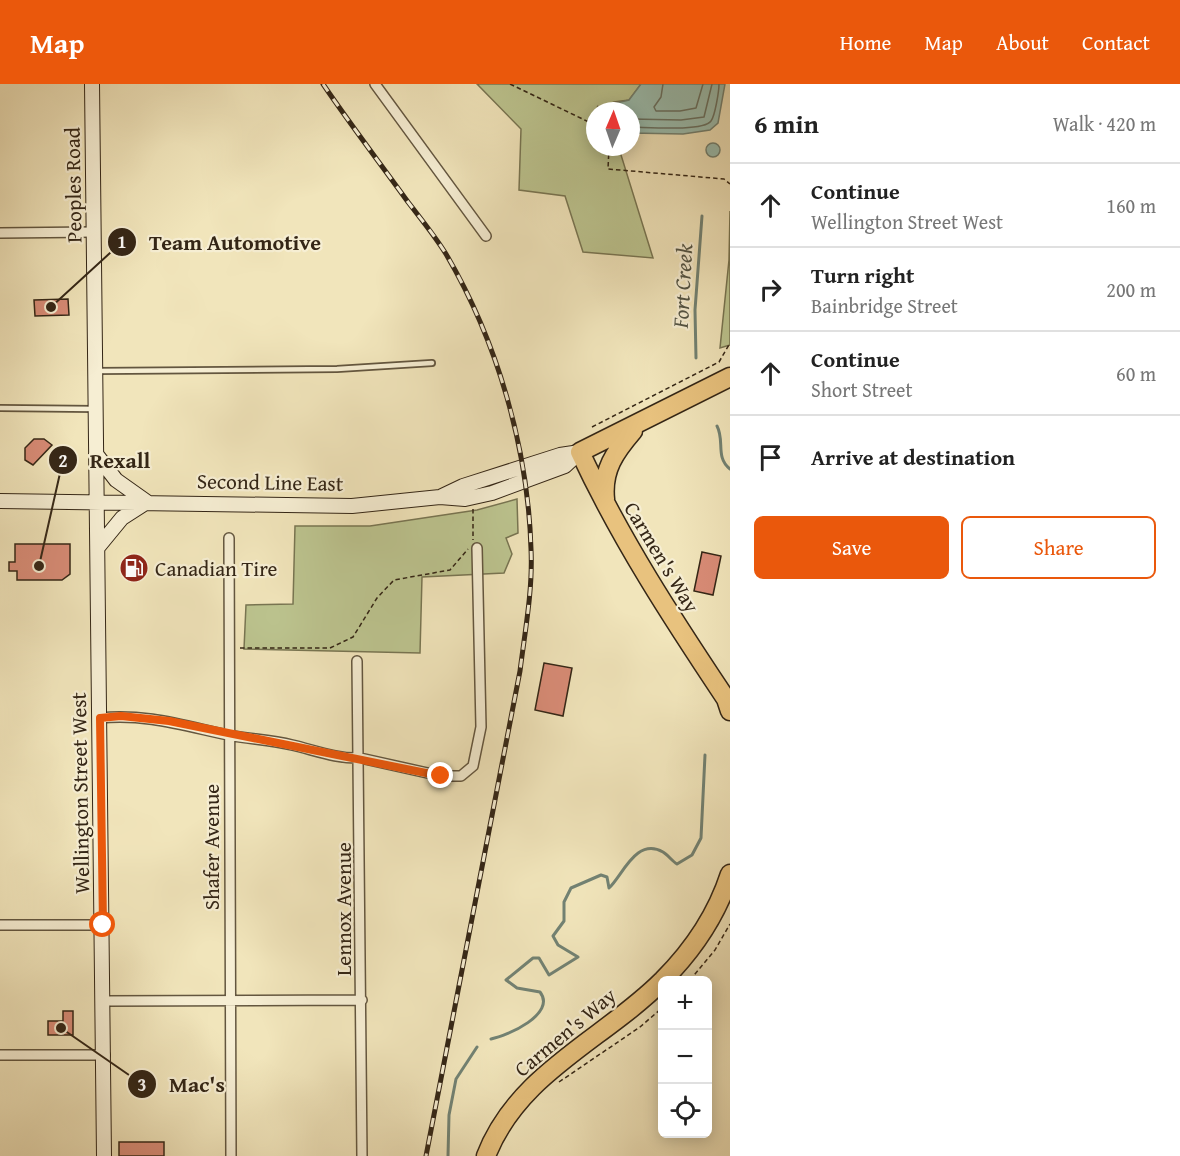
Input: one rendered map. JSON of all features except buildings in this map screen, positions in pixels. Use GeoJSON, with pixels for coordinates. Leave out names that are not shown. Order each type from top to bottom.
{"type":"FeatureCollection","features":[{"type":"Feature","properties":{"kind":"highway","name":"Second Line East"},"geometry":{"type":"LineString","coordinates":[[580,452],[730,377]]}},
{"type":"Feature","properties":{"kind":"highway"},"geometry":{"type":"LineString","coordinates":[[606,508],[604,489],[609,464],[616,451],[638,425]]}},
{"type":"Feature","properties":{"kind":"highway","name":"Carmen's Way"},"geometry":{"type":"LineString","coordinates":[[580,452],[606,508],[652,587],[729,702]]}},
{"type":"Feature","properties":{"kind":"highway","name":"Carmen's Way"},"geometry":{"type":"LineString","coordinates":[[667,976],[698,939],[724,892],[730,873]]}},
{"type":"Feature","properties":{"kind":"highway","name":"Carmen's Way"},"geometry":{"type":"LineString","coordinates":[[486,1156],[506,1118],[533,1084],[658,985]]}},
{"type":"Feature","properties":{"kind":"main road","name":"Peoples Road"},"geometry":{"type":"LineString","coordinates":[[93,84],[94,371],[98,501]]}},
{"type":"Feature","properties":{"kind":"main road"},"geometry":{"type":"LineString","coordinates":[[95,452],[116,480],[147,502],[122,518],[99,546]]}},
{"type":"Feature","properties":{"kind":"main road","name":"Second Line East"},"geometry":{"type":"LineString","coordinates":[[0,501],[352,506],[440,497],[462,486],[560,455],[580,452]]}},
{"type":"Feature","properties":{"kind":"main road","name":"Wellington Street West"},"geometry":{"type":"LineString","coordinates":[[98,501],[105,1055],[104,1156]]}},
{"type":"Feature","properties":{"kind":"street"},"geometry":{"type":"LineString","coordinates":[[375,84],[486,236]]}},
{"type":"Feature","properties":{"kind":"street"},"geometry":{"type":"LineString","coordinates":[[0,233],[95,232]]}},
{"type":"Feature","properties":{"kind":"street","name":"Shafer Avenue"},"geometry":{"type":"LineString","coordinates":[[229,538],[231,1156]]}},
{"type":"Feature","properties":{"kind":"street"},"geometry":{"type":"LineString","coordinates":[[100,718],[121,716],[169,721],[229,735],[290,744],[348,759],[360,758],[441,776],[461,776],[473,766],[481,727],[477,548]]}},
{"type":"Feature","properties":{"kind":"street","name":"Lennox Avenue"},"geometry":{"type":"LineString","coordinates":[[357,661],[360,758],[362,1156]]}},
{"type":"Feature","properties":{"kind":"street"},"geometry":{"type":"LineString","coordinates":[[0,925],[103,925]]}},
{"type":"Feature","properties":{"kind":"street"},"geometry":{"type":"LineString","coordinates":[[104,1001],[362,1000]]}},
{"type":"Feature","properties":{"kind":"street"},"geometry":{"type":"LineString","coordinates":[[0,1055],[105,1055]]}},
{"type":"Feature","properties":{"kind":"lane"},"geometry":{"type":"LineString","coordinates":[[94,371],[337,369],[432,363]]}},
{"type":"Feature","properties":{"kind":"lane"},"geometry":{"type":"LineString","coordinates":[[0,408],[95,409]]}},
{"type":"Feature","properties":{"kind":"path"},"geometry":{"type":"LineString","coordinates":[[510,84],[586,121]]}},
{"type":"Feature","properties":{"kind":"path"},"geometry":{"type":"LineString","coordinates":[[607,156],[608,169],[724,179],[730,184]]}},
{"type":"Feature","properties":{"kind":"path"},"geometry":{"type":"LineString","coordinates":[[592,427],[719,362],[730,343]]}},
{"type":"Feature","properties":{"kind":"path"},"geometry":{"type":"LineString","coordinates":[[240,648],[330,648],[353,637],[389,583],[402,577],[438,573],[455,567],[472,541],[472,505]]}},
{"type":"Feature","properties":{"kind":"path"},"geometry":{"type":"LineString","coordinates":[[694,976],[715,950],[730,924]]}},
{"type":"Feature","properties":{"kind":"path"},"geometry":{"type":"LineString","coordinates":[[554,1084],[567,1079],[658,1012]]}},
{"type":"Feature","properties":{"kind":"green space"},"geometry":{"type":"Polygon","coordinates":[[[477,84],[641,84],[629,100],[586,102],[586,156],[621,156],[653,258],[583,252],[565,196],[519,190],[521,129],[477,84]]]}},
{"type":"Feature","properties":{"kind":"green space"},"geometry":{"type":"Polygon","coordinates":[[[730,211],[730,345],[720,348],[729,260],[730,211]]]}},
{"type":"Feature","properties":{"kind":"green space"},"geometry":{"type":"Polygon","coordinates":[[[517,499],[518,533],[506,538],[512,554],[504,573],[422,577],[420,653],[244,649],[246,605],[293,604],[295,526],[370,526],[477,510],[517,499]]]}},
{"type":"Feature","properties":{"kind":"water"},"geometry":{"type":"Polygon","coordinates":[[[641,84],[725,84],[718,123],[710,130],[683,134],[640,133],[640,102],[620,102],[629,100],[641,84]]]}},
{"type":"Feature","properties":{"kind":"water"},"geometry":{"type":"Polygon","coordinates":[[[713,143],[718,145],[720,150],[718,155],[713,157],[708,155],[706,150],[708,145],[713,143]]]}},
{"type":"Feature","properties":{"kind":"waterway","name":"Fort Creek"},"geometry":{"type":"LineString","coordinates":[[696,358],[695,310],[702,216]]}},
{"type":"Feature","properties":{"kind":"waterway","name":"Fort Creek"},"geometry":{"type":"LineString","coordinates":[[717,426],[721,454],[730,469]]}},
{"type":"Feature","properties":{"kind":"waterway","name":"Fort Creek"},"geometry":{"type":"LineString","coordinates":[[491,1039],[528,1023],[542,1008],[543,1000],[540,992],[517,988],[506,980],[533,958],[539,958],[549,975],[578,957],[558,945],[553,936],[564,921],[564,902],[571,888],[601,875],[607,877],[609,888],[631,860],[645,849],[663,852],[677,864],[692,855],[701,838],[705,755]]}},
{"type":"Feature","properties":{"kind":"waterway","name":"Fort Creek"},"geometry":{"type":"LineString","coordinates":[[448,1156],[449,1115],[456,1079],[477,1047]]}},
{"type":"Feature","properties":{"kind":"railway"},"geometry":{"type":"LineString","coordinates":[[323,84],[437,241],[464,287],[495,359],[506,396],[524,472],[529,511],[531,579],[520,671],[426,1156]]}},
{"type":"Feature","properties":{"kind":"place","name":"Team Automotive"},"geometry":{"type":"Point","coordinates":[51,307]}},
{"type":"Feature","properties":{"kind":"place","name":"Rexall"},"geometry":{"type":"Point","coordinates":[39,566]}},
{"type":"Feature","properties":{"kind":"place","name":"Canadian Tire"},"geometry":{"type":"Point","coordinates":[134,568]}},
{"type":"Feature","properties":{"kind":"place","name":"Mac's"},"geometry":{"type":"Point","coordinates":[61,1028]}},
{"type":"Feature","properties":{"kind":"route"},"geometry":{"type":"LineString","coordinates":[[103,925],[100,718],[121,716],[169,721],[229,735],[290,744],[348,759],[360,758],[441,776]]}}]}
